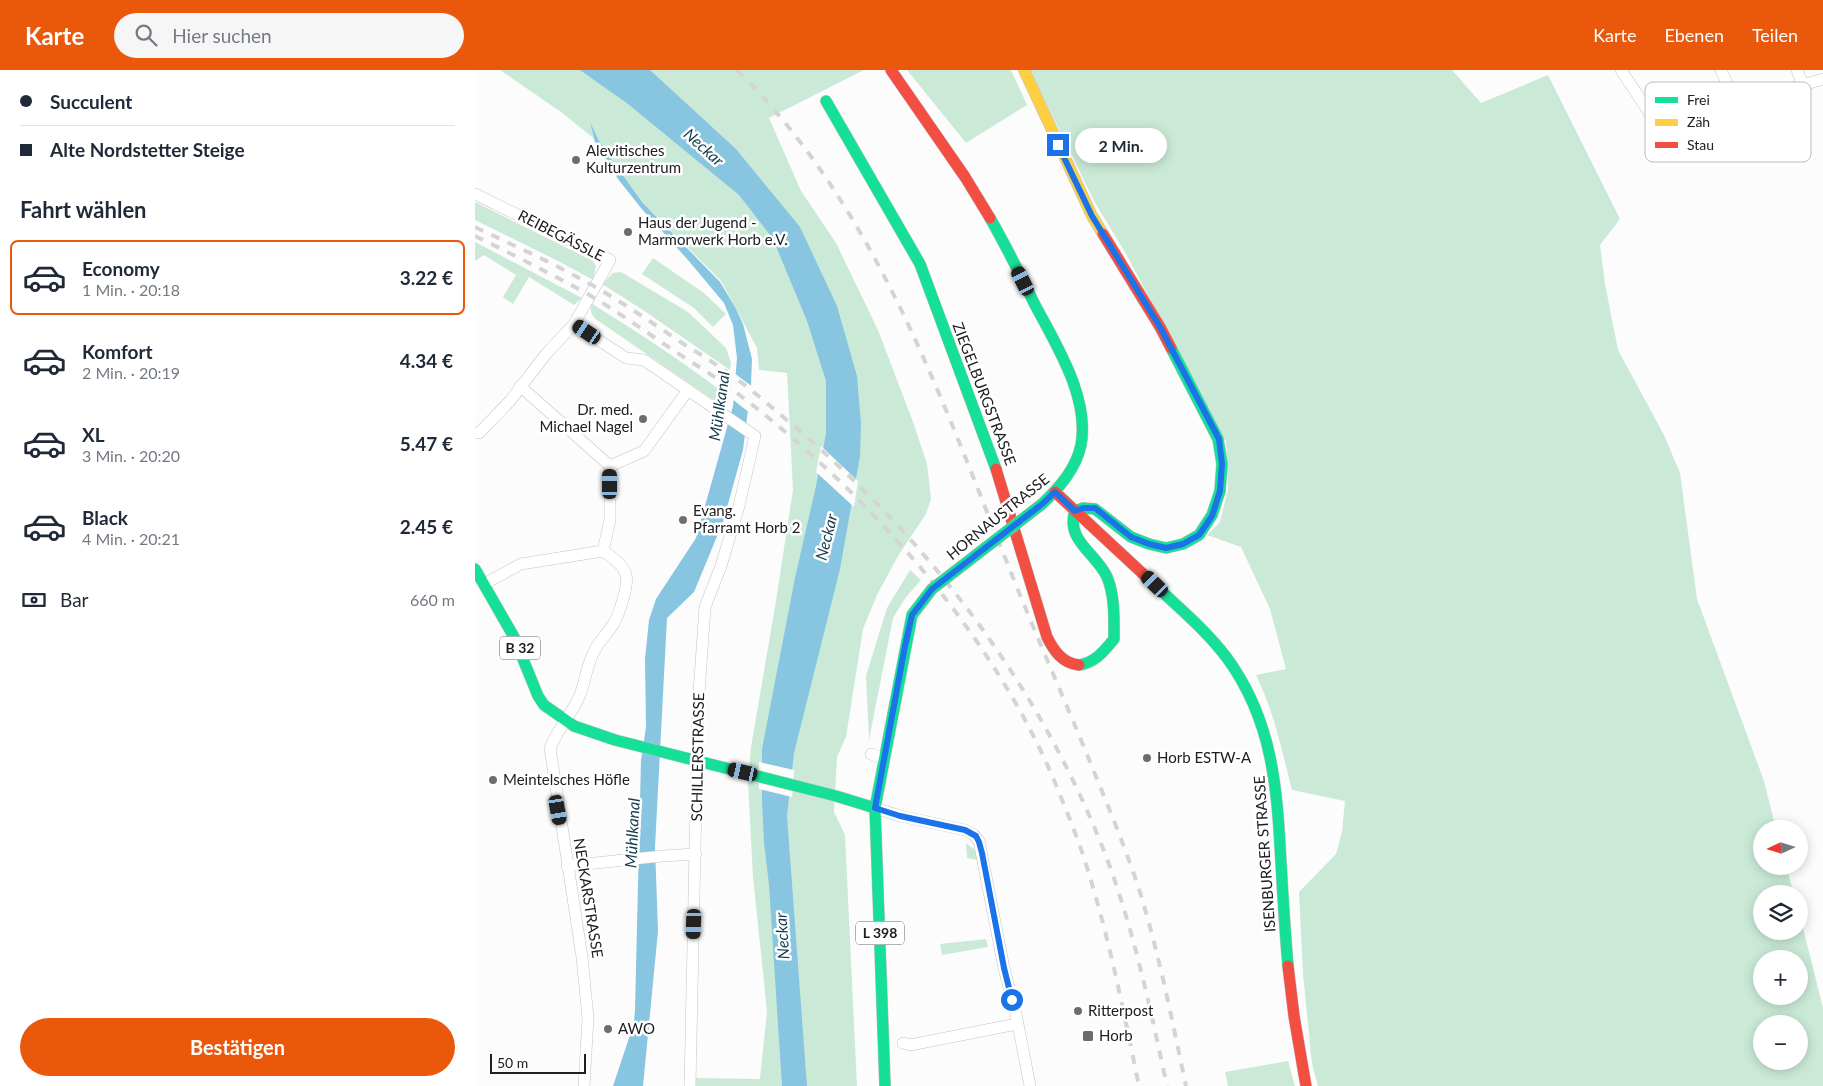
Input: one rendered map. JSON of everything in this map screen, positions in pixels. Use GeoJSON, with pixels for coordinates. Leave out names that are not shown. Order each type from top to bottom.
{"type":"FeatureCollection","features":[{"type":"Feature","properties":{"kind":"street","name":"HORNAUSTRASSE"},"geometry":{"type":"LineString","coordinates":[[875,808],[912,615],[932,589],[1055,492],[1070,474],[1080,448],[1082,422],[1076,391],[997,230],[975,192],[891,70]]}},
{"type":"Feature","properties":{"kind":"street"},"geometry":{"type":"LineString","coordinates":[[1024,70],[1092,216],[1160,327],[1219,439],[1222,464],[1220,491],[1212,516],[1199,535],[1183,544],[1166,548],[1149,544],[1131,537],[1095,508],[1083,508],[1075,511]]}},
{"type":"Feature","properties":{"kind":"street"},"geometry":{"type":"LineString","coordinates":[[1621,70],[1645,106]]}},
{"type":"Feature","properties":{"kind":"street"},"geometry":{"type":"LineString","coordinates":[[1721,70],[1726,82]]}},
{"type":"Feature","properties":{"kind":"street"},"geometry":{"type":"LineString","coordinates":[[1797,70],[1802,82]]}},
{"type":"Feature","properties":{"kind":"street"},"geometry":{"type":"LineString","coordinates":[[1811,83],[1823,79]]}},
{"type":"Feature","properties":{"kind":"street","name":"ZIEGELBURGSTRASSE"},"geometry":{"type":"LineString","coordinates":[[826,101],[920,264],[995,465],[1051,647],[1059,658],[1067,662],[1085,665],[1096,659],[1114,639],[1114,621],[1110,587],[1106,577],[1072,529],[1071,518],[1075,511]]}},
{"type":"Feature","properties":{"kind":"street","name":"REIBEGÄSSLE"},"geometry":{"type":"LineString","coordinates":[[475,194],[610,260],[574,324],[510,400],[479,433],[475,433]]}},
{"type":"Feature","properties":{"kind":"street"},"geometry":{"type":"LineString","coordinates":[[574,324],[626,358],[645,360],[688,390],[643,451],[610,466]]}},
{"type":"Feature","properties":{"kind":"street"},"geometry":{"type":"LineString","coordinates":[[484,584],[521,564],[603,551],[610,520],[610,466],[520,386]]}},
{"type":"Feature","properties":{"kind":"street","name":"SCHILLERSTRASSE"},"geometry":{"type":"LineString","coordinates":[[688,390],[751,434],[751,457],[739,506],[721,566],[705,607],[698,707],[690,1086]]}},
{"type":"Feature","properties":{"kind":"street","name":"ISENBURGER STRASSE"},"geometry":{"type":"LineString","coordinates":[[1055,492],[1127,557],[1222,652],[1241,682],[1259,718],[1271,756],[1279,802],[1288,956],[1306,1086]]}},
{"type":"Feature","properties":{"kind":"street","name":"NECKARSTRASSE"},"geometry":{"type":"LineString","coordinates":[[584,1086],[588,1018],[582,957],[549,748],[555,734],[566,721],[580,693],[588,665],[596,647],[614,623],[627,583],[626,573],[612,557],[603,551]]}},
{"type":"Feature","properties":{"kind":"street","name":"B 32"},"geometry":{"type":"LineString","coordinates":[[475,569],[515,637],[538,696],[544,705],[574,726],[637,746],[837,796],[875,808]]}},
{"type":"Feature","properties":{"kind":"street"},"geometry":{"type":"LineString","coordinates":[[871,754],[884,759]]}},
{"type":"Feature","properties":{"kind":"street"},"geometry":{"type":"LineString","coordinates":[[875,808],[900,816],[965,830],[976,836],[982,853],[1004,968],[1030,1086]]}},
{"type":"Feature","properties":{"kind":"street","name":"L 398"},"geometry":{"type":"LineString","coordinates":[[875,808],[885,1086]]}},
{"type":"Feature","properties":{"kind":"street"},"geometry":{"type":"LineString","coordinates":[[567,866],[696,854]]}},
{"type":"Feature","properties":{"kind":"street"},"geometry":{"type":"LineString","coordinates":[[907,1044],[1017,1024]]}},
{"type":"Feature","properties":{"kind":"green space"},"geometry":{"type":"Polygon","coordinates":[[[500,70],[864,70],[769,118],[801,191],[836,243],[878,330],[927,464],[931,499],[926,514],[898,556],[877,595],[863,629],[846,737],[837,757],[834,812],[845,835],[857,1086],[696,1086],[696,1078],[760,1079],[767,1011],[753,877],[748,783],[751,747],[793,490],[787,373],[759,370],[757,348],[721,281],[642,202],[603,146],[561,112],[500,70]]]}},
{"type":"Feature","properties":{"kind":"green space"},"geometry":{"type":"Polygon","coordinates":[[[907,70],[1011,70],[1027,105],[966,143],[907,70]]]}},
{"type":"Feature","properties":{"kind":"green space"},"geometry":{"type":"Polygon","coordinates":[[[1030,70],[1452,70],[1481,103],[1548,75],[1620,219],[1600,245],[1605,284],[1618,350],[1664,435],[1680,473],[1697,599],[1764,781],[1774,820],[1753,820],[1753,875],[1789,875],[1791,885],[1753,885],[1753,940],[1806,940],[1823,1008],[1823,1086],[1318,1086],[1312,1064],[1303,974],[1299,892],[1336,854],[1342,832],[1345,801],[1292,790],[1273,717],[1256,675],[1286,669],[1270,609],[1241,547],[1207,535],[1220,522],[1228,489],[1226,442],[1126,254],[1094,201],[1030,70]]]}},
{"type":"Feature","properties":{"kind":"green space"},"geometry":{"type":"Polygon","coordinates":[[[475,202],[593,261],[596,266],[593,280],[475,220],[475,202]]]}},
{"type":"Feature","properties":{"kind":"green space"},"geometry":{"type":"Polygon","coordinates":[[[475,242],[582,298],[574,305],[529,277],[513,304],[503,297],[516,275],[484,255],[475,261],[475,242]]]}},
{"type":"Feature","properties":{"kind":"green space"},"geometry":{"type":"Polygon","coordinates":[[[653,258],[704,293],[726,314],[713,327],[694,308],[642,274],[653,258]]]}},
{"type":"Feature","properties":{"kind":"green space"},"geometry":{"type":"Polygon","coordinates":[[[621,272],[688,312],[726,348],[731,363],[730,370],[602,284],[613,273],[621,272]]]}},
{"type":"Feature","properties":{"kind":"green space"},"geometry":{"type":"Polygon","coordinates":[[[591,303],[659,347],[725,394],[724,403],[721,405],[597,320],[591,313],[591,303]]]}},
{"type":"Feature","properties":{"kind":"green space"},"geometry":{"type":"Polygon","coordinates":[[[910,570],[921,580],[906,597],[893,618],[869,740],[866,676],[887,608],[910,570]]]}},
{"type":"Feature","properties":{"kind":"green space"},"geometry":{"type":"Polygon","coordinates":[[[966,843],[975,850],[978,860],[967,858],[966,843]]]}},
{"type":"Feature","properties":{"kind":"green space"},"geometry":{"type":"Polygon","coordinates":[[[986,939],[988,947],[942,955],[940,944],[986,939]]]}},
{"type":"Feature","properties":{"kind":"green space"},"geometry":{"type":"Polygon","coordinates":[[[1288,1061],[1295,1086],[1228,1086],[1225,1072],[1288,1061]]]}},
{"type":"Feature","properties":{"kind":"water","name":"Neckar"},"geometry":{"type":"Polygon","coordinates":[[[580,70],[650,70],[736,149],[800,227],[837,306],[857,376],[861,423],[860,456],[840,569],[794,753],[787,816],[807,1086],[782,1086],[769,885],[764,842],[762,749],[795,578],[826,434],[826,381],[807,321],[773,239],[739,195],[628,104],[580,70]]]}},
{"type":"Feature","properties":{"kind":"water"},"geometry":{"type":"Polygon","coordinates":[[[590,122],[599,141],[642,202],[720,282],[743,324],[752,359],[751,386],[743,450],[723,522],[694,592],[667,618],[655,847],[658,931],[643,1086],[613,1086],[631,1032],[633,1032],[635,1010],[641,760],[646,727],[645,659],[649,620],[656,599],[696,538],[733,406],[737,358],[733,325],[724,303],[618,179],[595,142],[590,122]]]}},
{"type":"Feature","properties":{"kind":"pier"},"geometry":{"type":"Polygon","coordinates":[[[734,373],[754,388],[750,413],[732,399],[734,373]]]}},
{"type":"Feature","properties":{"kind":"pier"},"geometry":{"type":"Polygon","coordinates":[[[821,446],[858,481],[854,507],[816,472],[821,446]]]}},
{"type":"Feature","properties":{"kind":"pier"},"geometry":{"type":"Polygon","coordinates":[[[759,762],[794,770],[792,797],[759,789],[759,762]]]}},
{"type":"Feature","properties":{"kind":"railway"},"geometry":{"type":"LineString","coordinates":[[737,70],[786,124],[829,182],[866,243],[900,308],[930,374],[1130,862],[1153,938],[1186,1086]]}},
{"type":"Feature","properties":{"kind":"railway"},"geometry":{"type":"LineString","coordinates":[[475,227],[592,285],[739,381],[838,465],[885,512],[929,561],[970,612],[1008,666],[1042,723],[1073,781],[1100,841],[1131,931],[1167,1086]]}},
{"type":"Feature","properties":{"kind":"railway"},"geometry":{"type":"LineString","coordinates":[[475,236],[598,300],[737,393],[785,432],[878,519],[920,567],[960,618],[996,670],[1027,724],[1054,780],[1072,825],[1103,924],[1139,1086]]}},
{"type":"Feature","properties":{"kind":"traffic: fast"},"geometry":{"type":"LineString","coordinates":[[826,101],[920,264],[996,469]]}},
{"type":"Feature","properties":{"kind":"traffic: fast"},"geometry":{"type":"LineString","coordinates":[[990,218],[1069,371],[1080,408],[1082,427],[1079,454],[1066,477],[1042,504]]}},
{"type":"Feature","properties":{"kind":"traffic: fast"},"geometry":{"type":"LineString","coordinates":[[1075,511],[1083,508],[1095,509],[1131,537],[1166,548],[1183,544],[1199,535],[1212,515],[1220,491],[1222,464],[1218,439],[1171,348]]}},
{"type":"Feature","properties":{"kind":"traffic: fast"},"geometry":{"type":"LineString","coordinates":[[912,615],[932,589],[1042,504]]}},
{"type":"Feature","properties":{"kind":"traffic: fast"},"geometry":{"type":"LineString","coordinates":[[1075,511],[1074,530],[1078,539],[1107,577],[1113,600],[1114,616],[1114,639],[1103,652],[1090,662],[1079,665]]}},
{"type":"Feature","properties":{"kind":"traffic: fast"},"geometry":{"type":"LineString","coordinates":[[475,569],[514,637],[538,696],[544,705],[574,726],[615,740],[836,796],[875,808]]}},
{"type":"Feature","properties":{"kind":"traffic: fast"},"geometry":{"type":"LineString","coordinates":[[1155,585],[1202,629],[1227,658],[1254,706],[1263,731],[1270,756],[1277,808],[1288,966]]}},
{"type":"Feature","properties":{"kind":"traffic: fast"},"geometry":{"type":"LineString","coordinates":[[885,1086],[875,808],[912,615]]}},
{"type":"Feature","properties":{"kind":"traffic: slow"},"geometry":{"type":"LineString","coordinates":[[1024,70],[1092,216],[1103,234]]}},
{"type":"Feature","properties":{"kind":"traffic: jam"},"geometry":{"type":"LineString","coordinates":[[891,70],[965,177],[990,218]]}},
{"type":"Feature","properties":{"kind":"traffic: jam"},"geometry":{"type":"LineString","coordinates":[[1103,234],[1171,348]]}},
{"type":"Feature","properties":{"kind":"traffic: jam"},"geometry":{"type":"LineString","coordinates":[[996,469],[1047,637],[1059,656],[1068,662],[1079,665]]}},
{"type":"Feature","properties":{"kind":"traffic: jam"},"geometry":{"type":"LineString","coordinates":[[1055,492],[1155,585]]}},
{"type":"Feature","properties":{"kind":"traffic: jam"},"geometry":{"type":"LineString","coordinates":[[1288,966],[1306,1086]]}},
{"type":"Feature","properties":{"kind":"place","name":"Alevitisches Kulturzentrum"},"geometry":{"type":"Point","coordinates":[576,160]}},
{"type":"Feature","properties":{"kind":"place","name":"Haus der Jugend - Marmorwerk Horb e.V."},"geometry":{"type":"Point","coordinates":[628,232]}},
{"type":"Feature","properties":{"kind":"place","name":"Dr. med. Michael Nagel"},"geometry":{"type":"Point","coordinates":[643,419]}},
{"type":"Feature","properties":{"kind":"place","name":"Evang. Pfarramt Horb 2"},"geometry":{"type":"Point","coordinates":[683,520]}},
{"type":"Feature","properties":{"kind":"place","name":"Horb ESTW-A"},"geometry":{"type":"Point","coordinates":[1147,758]}},
{"type":"Feature","properties":{"kind":"place","name":"Meintelsches Höfle"},"geometry":{"type":"Point","coordinates":[493,780]}},
{"type":"Feature","properties":{"kind":"place","name":"Ritterpost"},"geometry":{"type":"Point","coordinates":[1078,1011]}},
{"type":"Feature","properties":{"kind":"place","name":"AWO"},"geometry":{"type":"Point","coordinates":[608,1029]}},
{"type":"Feature","properties":{"kind":"place","name":"Horb"},"geometry":{"type":"Point","coordinates":[1088,1036]}},
{"type":"Feature","properties":{"kind":"route"},"geometry":{"type":"LineString","coordinates":[[1012,1000],[994,920],[982,853],[976,836],[965,830],[900,816],[875,808],[912,615],[932,589],[1055,492],[1075,511],[1083,508],[1095,508],[1131,537],[1166,548],[1183,544],[1199,535],[1212,516],[1220,491],[1222,464],[1219,439],[1160,327],[1092,216],[1058,145]]}},
{"type":"Feature","properties":{"kind":"water label","name":"Mühlkanal"},"geometry":{"type":"Point","coordinates":[719,406]}},
{"type":"Feature","properties":{"kind":"water label","name":"Mühlkanal"},"geometry":{"type":"Point","coordinates":[632,833]}}]}
